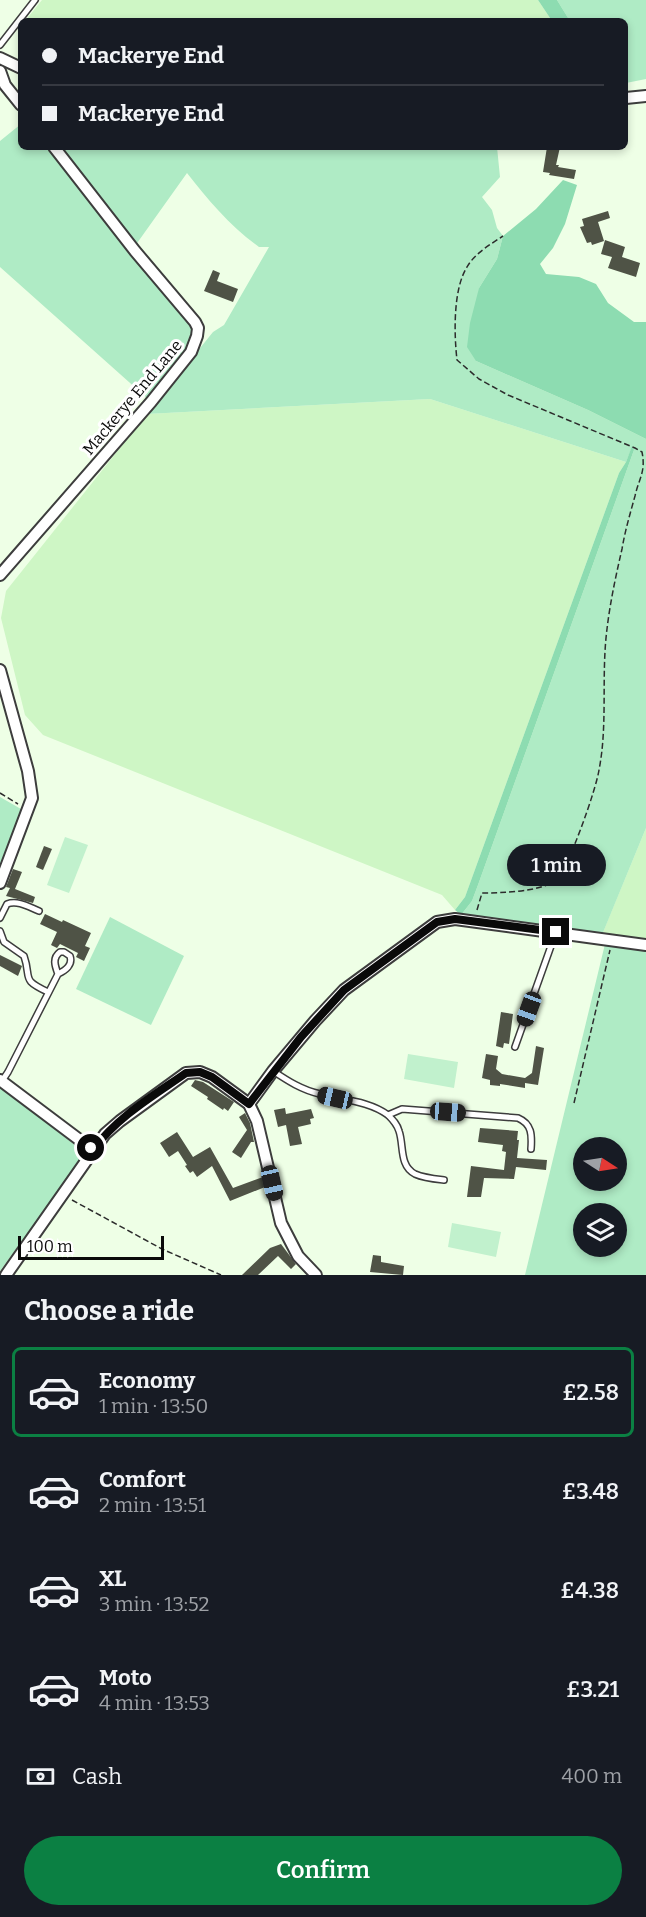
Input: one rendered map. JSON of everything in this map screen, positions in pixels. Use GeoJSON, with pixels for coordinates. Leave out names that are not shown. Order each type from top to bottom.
{"type":"FeatureCollection","features":[{"type":"Feature","properties":{"kind":"street"},"geometry":{"type":"LineString","coordinates":[[0,58],[18,67]]}},
{"type":"Feature","properties":{"kind":"street"},"geometry":{"type":"LineString","coordinates":[[0,71],[5,86],[18,101]]}},
{"type":"Feature","properties":{"kind":"street"},"geometry":{"type":"LineString","coordinates":[[628,98],[646,96]]}},
{"type":"Feature","properties":{"kind":"street","name":"Mackerye End Lane"},"geometry":{"type":"LineString","coordinates":[[0,575],[151,402],[191,352],[197,336],[198,328],[195,322],[135,251],[56,150]]}},
{"type":"Feature","properties":{"kind":"street"},"geometry":{"type":"LineString","coordinates":[[0,670],[28,771],[32,798],[0,883]]}},
{"type":"Feature","properties":{"kind":"street"},"geometry":{"type":"LineString","coordinates":[[249,1104],[315,1020],[344,990],[437,922],[455,919],[646,945]]}},
{"type":"Feature","properties":{"kind":"street"},"geometry":{"type":"LineString","coordinates":[[6,1275],[105,1134],[186,1073],[200,1072],[212,1077],[249,1104],[257,1121],[281,1223],[298,1256],[316,1275]]}},
{"type":"Feature","properties":{"kind":"street"},"geometry":{"type":"LineString","coordinates":[[1,1081],[93,1150]]}},
{"type":"Feature","properties":{"kind":"lane"},"geometry":{"type":"LineString","coordinates":[[19,18],[35,0]]}},
{"type":"Feature","properties":{"kind":"lane"},"geometry":{"type":"LineString","coordinates":[[0,45],[3,36],[18,19]]}},
{"type":"Feature","properties":{"kind":"lane"},"geometry":{"type":"LineString","coordinates":[[0,918],[7,904],[12,902],[39,911]]}},
{"type":"Feature","properties":{"kind":"lane"},"geometry":{"type":"LineString","coordinates":[[0,931],[4,942],[24,956],[28,980],[31,984],[48,992]]}},
{"type":"Feature","properties":{"kind":"lane"},"geometry":{"type":"LineString","coordinates":[[515,1047],[556,932]]}},
{"type":"Feature","properties":{"kind":"lane"},"geometry":{"type":"LineString","coordinates":[[1,1081],[8,1072],[58,974]]}},
{"type":"Feature","properties":{"kind":"lane"},"geometry":{"type":"LineString","coordinates":[[273,1071],[295,1086],[381,1109],[395,1123],[400,1132],[403,1155],[410,1170],[417,1175],[444,1180]]}},
{"type":"Feature","properties":{"kind":"lane"},"geometry":{"type":"LineString","coordinates":[[388,1115],[402,1109],[518,1118],[530,1127],[531,1149]]}},
{"type":"Feature","properties":{"kind":"path"},"geometry":{"type":"LineString","coordinates":[[473,921],[482,893],[534,890],[556,881],[564,869],[592,799],[602,748],[607,630],[622,548],[636,492],[643,475],[644,464],[642,452],[635,448],[508,395],[478,379],[457,360],[454,337],[457,297],[467,267],[484,249],[503,236]]}},
{"type":"Feature","properties":{"kind":"path"},"geometry":{"type":"LineString","coordinates":[[0,793],[28,812]]}},
{"type":"Feature","properties":{"kind":"path"},"geometry":{"type":"LineString","coordinates":[[574,1103],[613,940]]}},
{"type":"Feature","properties":{"kind":"path"},"geometry":{"type":"LineString","coordinates":[[63,1195],[162,1249],[221,1275]]}},
{"type":"Feature","properties":{"kind":"green space"},"geometry":{"type":"Polygon","coordinates":[[[42,0],[538,0],[550,18],[27,18],[42,0]]]}},
{"type":"Feature","properties":{"kind":"green space"},"geometry":{"type":"Polygon","coordinates":[[[538,0],[557,0],[568,18],[550,18],[538,0]]]}},
{"type":"Feature","properties":{"kind":"green space"},"geometry":{"type":"Polygon","coordinates":[[[557,0],[646,0],[646,79],[628,83],[628,18],[568,18],[557,0]]]}},
{"type":"Feature","properties":{"kind":"green space"},"geometry":{"type":"Polygon","coordinates":[[[18,126],[18,150],[48,150],[193,325],[192,335],[184,354],[148,399],[0,267],[0,141],[18,126]]]}},
{"type":"Feature","properties":{"kind":"green space"},"geometry":{"type":"Polygon","coordinates":[[[61,150],[497,150],[500,177],[482,197],[492,210],[497,228],[503,236],[497,259],[479,288],[476,361],[588,410],[646,439],[646,828],[602,935],[461,915],[472,901],[478,885],[634,450],[632,447],[626,462],[430,399],[147,414],[213,332],[224,325],[269,247],[259,247],[229,222],[187,173],[135,246],[61,150]]]}},
{"type":"Feature","properties":{"kind":"green space"},"geometry":{"type":"Polygon","coordinates":[[[563,180],[577,185],[565,224],[553,248],[540,264],[546,274],[579,277],[596,284],[608,303],[634,322],[646,322],[646,439],[588,410],[476,361],[467,347],[470,323],[479,288],[497,259],[503,236],[536,209],[563,180]]]}},
{"type":"Feature","properties":{"kind":"green space"},"geometry":{"type":"Polygon","coordinates":[[[430,399],[626,462],[619,473],[465,897],[455,910],[442,895],[43,735],[25,715],[1,618],[6,591],[147,414],[430,399]]]}},
{"type":"Feature","properties":{"kind":"green space"},"geometry":{"type":"Polygon","coordinates":[[[632,446],[634,450],[478,885],[472,901],[461,915],[455,910],[465,897],[619,473],[632,446]]]}},
{"type":"Feature","properties":{"kind":"green space"},"geometry":{"type":"Polygon","coordinates":[[[0,797],[21,809],[0,866],[0,797]]]}},
{"type":"Feature","properties":{"kind":"green space"},"geometry":{"type":"Polygon","coordinates":[[[646,828],[646,940],[602,935],[608,920],[646,828]]]}},
{"type":"Feature","properties":{"kind":"green space"},"geometry":{"type":"Polygon","coordinates":[[[65,837],[88,845],[69,893],[47,885],[65,837]]]}},
{"type":"Feature","properties":{"kind":"green space"},"geometry":{"type":"Polygon","coordinates":[[[110,917],[184,956],[151,1025],[76,989],[110,917]]]}},
{"type":"Feature","properties":{"kind":"green space"},"geometry":{"type":"Polygon","coordinates":[[[605,944],[646,950],[646,1275],[525,1275],[605,944]]]}},
{"type":"Feature","properties":{"kind":"green space"},"geometry":{"type":"Polygon","coordinates":[[[408,1054],[458,1062],[454,1088],[404,1079],[408,1054]]]}},
{"type":"Feature","properties":{"kind":"green space"},"geometry":{"type":"Polygon","coordinates":[[[0,1087],[79,1148],[82,1159],[0,1271],[0,1087]]]}},
{"type":"Feature","properties":{"kind":"green space"},"geometry":{"type":"Polygon","coordinates":[[[452,1223],[501,1232],[496,1257],[448,1247],[452,1223]]]}},
{"type":"Feature","properties":{"kind":"building"},"geometry":{"type":"Polygon","coordinates":[[[547,150],[559,150],[556,165],[559,165],[558,167],[576,170],[574,179],[543,172],[547,150]]]}},
{"type":"Feature","properties":{"kind":"building"},"geometry":{"type":"Polygon","coordinates":[[[608,211],[610,218],[598,222],[604,241],[592,245],[591,242],[587,243],[580,227],[584,226],[582,219],[608,211]]]}},
{"type":"Feature","properties":{"kind":"building"},"geometry":{"type":"Polygon","coordinates":[[[605,240],[625,247],[622,257],[640,263],[636,277],[608,268],[612,257],[601,254],[605,240]]]}},
{"type":"Feature","properties":{"kind":"building"},"geometry":{"type":"Polygon","coordinates":[[[213,270],[220,273],[217,281],[238,289],[233,302],[204,291],[213,270]]]}},
{"type":"Feature","properties":{"kind":"building"},"geometry":{"type":"Polygon","coordinates":[[[44,846],[52,849],[43,870],[36,867],[44,846]]]}},
{"type":"Feature","properties":{"kind":"building"},"geometry":{"type":"Polygon","coordinates":[[[13,869],[22,872],[15,889],[35,897],[33,903],[6,896],[10,888],[6,887],[13,869]]]}},
{"type":"Feature","properties":{"kind":"building"},"geometry":{"type":"Polygon","coordinates":[[[45,914],[91,933],[85,946],[90,948],[84,961],[76,957],[78,953],[60,944],[57,948],[51,945],[57,932],[40,924],[45,914]]]}},
{"type":"Feature","properties":{"kind":"building"},"geometry":{"type":"Polygon","coordinates":[[[0,955],[22,966],[18,976],[0,966],[0,955]]]}},
{"type":"Feature","properties":{"kind":"building"},"geometry":{"type":"Polygon","coordinates":[[[501,1012],[513,1014],[509,1044],[504,1043],[503,1048],[496,1046],[501,1012]]]}},
{"type":"Feature","properties":{"kind":"building"},"geometry":{"type":"Polygon","coordinates":[[[536,1046],[544,1048],[538,1085],[525,1083],[525,1088],[500,1084],[500,1086],[490,1085],[490,1080],[482,1078],[486,1054],[498,1056],[496,1069],[502,1074],[525,1078],[532,1073],[536,1046]]]}},
{"type":"Feature","properties":{"kind":"building"},"geometry":{"type":"Polygon","coordinates":[[[195,1080],[203,1082],[234,1102],[228,1111],[224,1108],[223,1110],[191,1086],[195,1080]]]}},
{"type":"Feature","properties":{"kind":"building"},"geometry":{"type":"Polygon","coordinates":[[[285,1108],[286,1114],[311,1109],[314,1118],[310,1119],[311,1124],[298,1127],[302,1144],[290,1146],[286,1125],[278,1127],[274,1110],[285,1108]]]}},
{"type":"Feature","properties":{"kind":"building"},"geometry":{"type":"Polygon","coordinates":[[[245,1113],[250,1123],[254,1142],[251,1142],[241,1158],[232,1152],[247,1130],[239,1117],[245,1113]]]}},
{"type":"Feature","properties":{"kind":"building"},"geometry":{"type":"Polygon","coordinates":[[[480,1128],[518,1131],[517,1158],[547,1160],[546,1170],[516,1167],[514,1179],[484,1178],[481,1197],[467,1197],[471,1166],[504,1170],[506,1152],[502,1151],[503,1145],[478,1142],[480,1128]]]}},
{"type":"Feature","properties":{"kind":"building"},"geometry":{"type":"Polygon","coordinates":[[[177,1132],[193,1157],[210,1147],[233,1188],[263,1177],[265,1187],[230,1201],[212,1166],[197,1177],[193,1171],[190,1173],[178,1151],[169,1157],[160,1143],[177,1132]]]}},
{"type":"Feature","properties":{"kind":"building"},"geometry":{"type":"Polygon","coordinates":[[[281,1244],[296,1264],[291,1269],[278,1256],[258,1275],[242,1275],[270,1248],[281,1244]]]}},
{"type":"Feature","properties":{"kind":"building"},"geometry":{"type":"Polygon","coordinates":[[[373,1255],[381,1256],[381,1262],[404,1266],[403,1275],[370,1272],[373,1255]]]}},
{"type":"Feature","properties":{"kind":"route"},"geometry":{"type":"LineString","coordinates":[[91,1148],[93,1150],[105,1134],[120,1121],[186,1073],[200,1072],[212,1077],[249,1104],[315,1020],[344,990],[437,922],[455,919],[556,932]]}}]}
